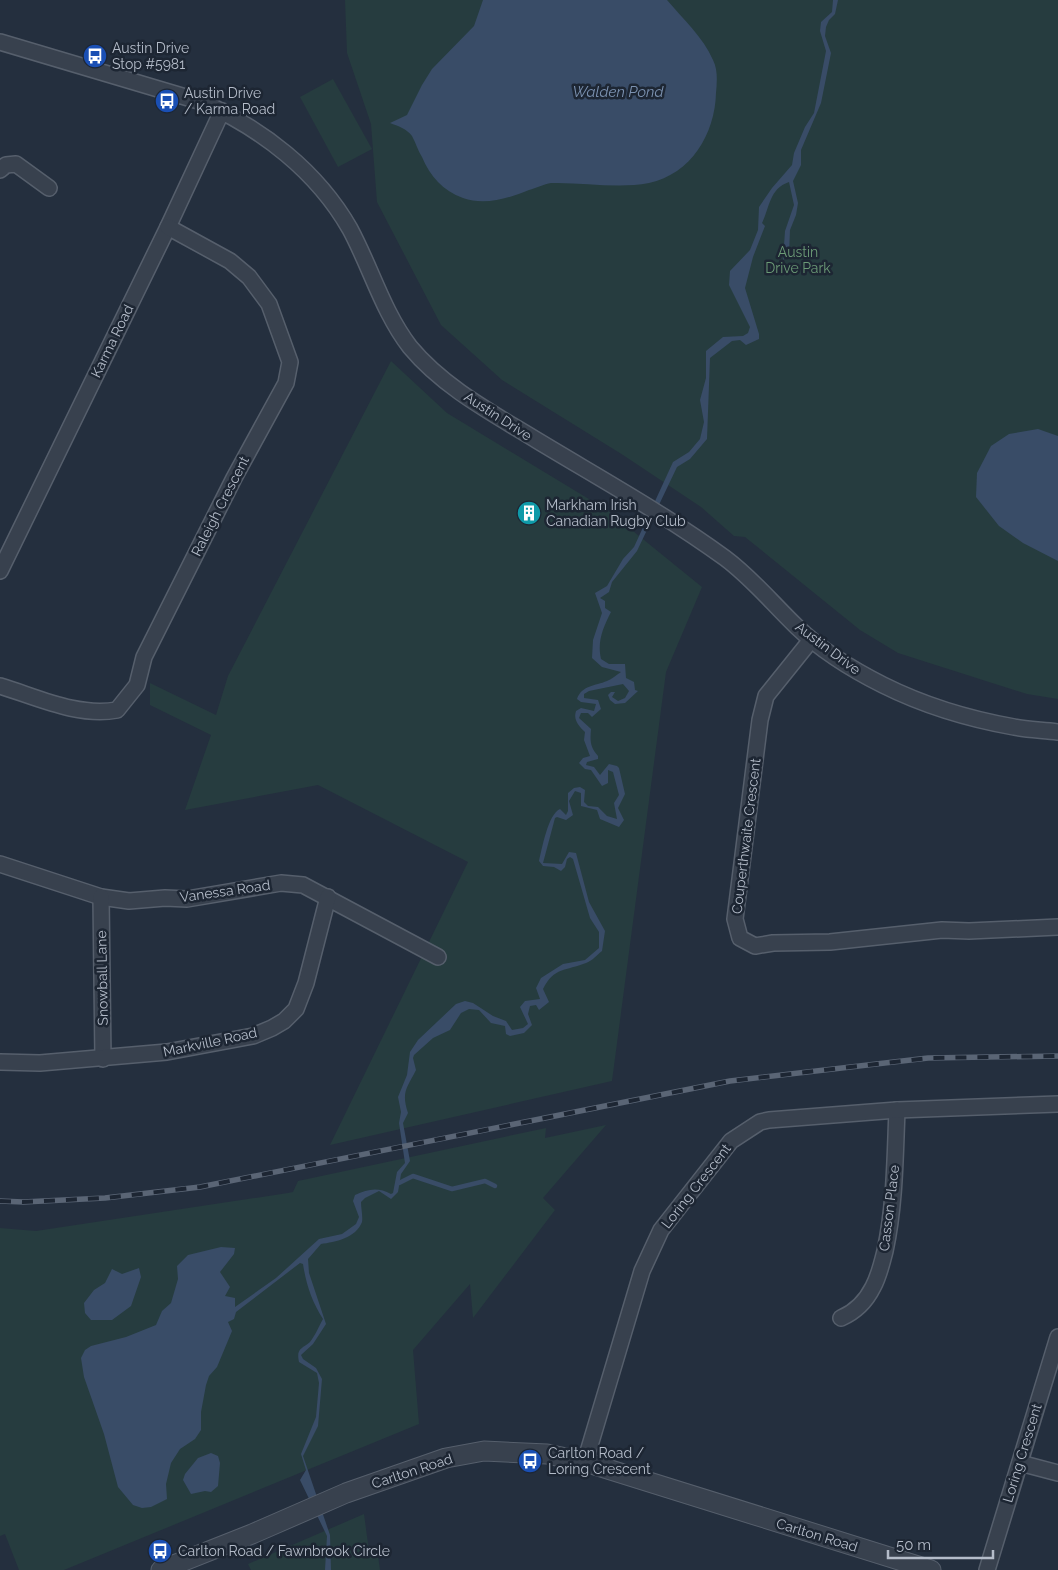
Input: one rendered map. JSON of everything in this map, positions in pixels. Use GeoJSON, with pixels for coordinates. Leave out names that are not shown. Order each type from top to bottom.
{"type":"FeatureCollection","features":[{"type":"Feature","properties":{"kind":"street","name":"Austin Drive"},"geometry":{"type":"LineString","coordinates":[[0,42],[202,102],[264,135],[303,168],[327,195],[350,229],[391,318],[411,347],[438,374],[479,405],[652,510],[728,560],[749,578],[811,640],[856,671],[907,697],[951,712],[1010,726],[1058,732]]}},
{"type":"Feature","properties":{"kind":"street","name":"Karma Road"},"geometry":{"type":"LineString","coordinates":[[0,571],[168,228],[222,111]]}},
{"type":"Feature","properties":{"kind":"street"},"geometry":{"type":"LineString","coordinates":[[0,170],[6,165],[16,164],[49,188]]}},
{"type":"Feature","properties":{"kind":"street","name":"Raleigh Crescent"},"geometry":{"type":"LineString","coordinates":[[0,686],[82,711],[102,712],[117,710],[137,685],[144,657],[234,478],[286,382],[290,362],[269,304],[249,277],[230,261],[168,228]]}},
{"type":"Feature","properties":{"kind":"street","name":"Couperthwaite Crescent"},"geometry":{"type":"LineString","coordinates":[[811,640],[766,696],[760,720],[736,919],[740,938],[755,946],[773,943],[830,942],[942,930],[969,931],[1058,927]]}},
{"type":"Feature","properties":{"kind":"street","name":"Vanessa Road"},"geometry":{"type":"LineString","coordinates":[[0,864],[101,897],[129,901],[164,898],[187,899],[282,882],[303,885],[438,957]]}},
{"type":"Feature","properties":{"kind":"street","name":"Snowball Lane"},"geometry":{"type":"LineString","coordinates":[[101,897],[103,1058]]}},
{"type":"Feature","properties":{"kind":"street","name":"Markville Road"},"geometry":{"type":"LineString","coordinates":[[0,1062],[40,1063],[167,1052],[253,1036],[284,1021],[296,1009],[306,983],[328,897]]}},
{"type":"Feature","properties":{"kind":"street","name":"Loring Crescent"},"geometry":{"type":"LineString","coordinates":[[584,1462],[642,1271],[650,1253],[661,1230],[731,1140],[760,1122],[769,1120],[897,1110],[1058,1104]]}},
{"type":"Feature","properties":{"kind":"street","name":"Casson Place"},"geometry":{"type":"LineString","coordinates":[[841,1318],[852,1313],[862,1302],[873,1287],[881,1264],[890,1222],[895,1176],[897,1110]]}},
{"type":"Feature","properties":{"kind":"street","name":"Loring Crescent"},"geometry":{"type":"LineString","coordinates":[[987,1570],[1058,1337]]}},
{"type":"Feature","properties":{"kind":"street","name":"Carlton Road"},"geometry":{"type":"LineString","coordinates":[[161,1570],[397,1474],[446,1458],[484,1451],[547,1454],[584,1462],[931,1570]]}},
{"type":"Feature","properties":{"kind":"street"},"geometry":{"type":"LineString","coordinates":[[1020,1463],[1058,1474]]}},
{"type":"Feature","properties":{"kind":"green space","name":"Austin Drive Park"},"geometry":{"type":"Polygon","coordinates":[[[345,0],[1058,0],[1058,699],[1027,694],[898,653],[860,630],[745,537],[734,536],[701,507],[623,455],[502,380],[441,325],[377,202],[371,124],[347,53],[345,0]]]}},
{"type":"Feature","properties":{"kind":"green space"},"geometry":{"type":"Polygon","coordinates":[[[333,79],[372,149],[338,167],[300,97],[333,79]]]}},
{"type":"Feature","properties":{"kind":"green space"},"geometry":{"type":"Polygon","coordinates":[[[391,361],[447,413],[607,510],[702,587],[666,672],[612,1081],[330,1145],[468,862],[318,785],[185,810],[211,735],[150,705],[150,683],[216,715],[228,676],[391,361]]]}},
{"type":"Feature","properties":{"kind":"green space"},"geometry":{"type":"Polygon","coordinates":[[[606,1125],[543,1198],[555,1210],[473,1318],[470,1284],[413,1350],[419,1424],[64,1570],[19,1570],[5,1534],[0,1536],[0,1228],[36,1231],[288,1193],[293,1192],[298,1181],[546,1128],[545,1138],[606,1125]]]}},
{"type":"Feature","properties":{"kind":"green space"},"geometry":{"type":"Polygon","coordinates":[[[364,1514],[369,1551],[377,1548],[380,1570],[251,1570],[248,1564],[364,1514]]]}},
{"type":"Feature","properties":{"kind":"water","name":"Walden Pond"},"geometry":{"type":"Polygon","coordinates":[[[483,0],[667,0],[704,44],[716,68],[715,108],[711,123],[698,150],[677,171],[664,178],[637,185],[551,183],[513,196],[488,201],[463,198],[443,187],[429,170],[410,134],[390,123],[407,115],[432,69],[474,26],[483,0]]]}},
{"type":"Feature","properties":{"kind":"water"},"geometry":{"type":"Polygon","coordinates":[[[833,0],[838,0],[835,14],[829,20],[826,27],[825,36],[831,53],[821,103],[801,150],[801,165],[793,181],[798,203],[790,230],[789,255],[783,260],[785,231],[794,205],[789,182],[777,189],[771,199],[762,223],[765,226],[753,257],[745,288],[759,339],[746,345],[740,340],[732,341],[710,358],[707,439],[690,459],[677,467],[637,551],[612,582],[609,592],[600,598],[605,601],[605,608],[611,612],[602,635],[600,646],[601,659],[609,664],[625,664],[626,678],[634,682],[635,690],[638,691],[625,703],[615,704],[608,695],[611,692],[615,692],[612,697],[618,701],[625,698],[629,691],[623,684],[589,691],[584,694],[584,698],[598,700],[601,709],[592,717],[588,713],[581,713],[579,718],[591,729],[591,744],[598,756],[598,759],[587,762],[586,765],[594,767],[600,775],[609,764],[619,768],[625,794],[618,808],[624,820],[619,827],[600,819],[597,810],[581,806],[581,793],[575,791],[569,801],[573,815],[566,820],[555,818],[543,863],[562,864],[569,852],[576,853],[589,902],[605,931],[602,951],[588,962],[556,973],[547,982],[543,989],[549,1002],[539,1010],[536,1005],[530,1006],[528,1014],[532,1025],[524,1033],[510,1036],[506,1034],[505,1026],[491,1023],[479,1010],[469,1009],[461,1013],[450,1030],[433,1038],[414,1055],[416,1070],[406,1090],[405,1100],[408,1113],[403,1123],[410,1161],[401,1174],[398,1192],[391,1199],[379,1191],[365,1198],[361,1202],[362,1222],[355,1232],[339,1240],[321,1244],[308,1259],[309,1273],[326,1324],[313,1344],[301,1355],[303,1359],[316,1368],[322,1379],[318,1426],[303,1456],[330,1535],[331,1570],[325,1570],[327,1536],[300,1480],[306,1470],[301,1454],[316,1417],[319,1383],[317,1373],[299,1362],[298,1354],[300,1349],[312,1340],[323,1319],[310,1293],[303,1264],[300,1263],[236,1312],[234,1319],[228,1322],[232,1331],[217,1367],[209,1376],[206,1385],[201,1412],[201,1430],[195,1439],[180,1449],[171,1463],[166,1484],[167,1499],[151,1507],[142,1508],[133,1505],[118,1487],[104,1434],[84,1377],[81,1358],[85,1350],[91,1346],[126,1337],[156,1325],[162,1311],[171,1303],[178,1279],[177,1266],[188,1255],[221,1247],[235,1248],[234,1254],[220,1272],[230,1287],[225,1296],[235,1298],[235,1307],[276,1278],[319,1239],[342,1234],[356,1224],[359,1217],[353,1201],[355,1195],[373,1190],[393,1193],[397,1172],[405,1163],[399,1123],[401,1112],[398,1097],[407,1075],[410,1052],[418,1040],[456,1004],[465,1001],[473,1003],[493,1016],[506,1021],[512,1030],[523,1028],[528,1024],[520,1007],[525,1001],[540,999],[536,988],[541,978],[563,964],[585,960],[599,948],[599,932],[590,918],[573,859],[570,857],[567,859],[565,867],[561,871],[554,867],[543,866],[539,861],[549,824],[560,809],[566,815],[568,811],[568,793],[574,788],[580,787],[585,790],[584,802],[588,806],[598,807],[607,816],[617,819],[614,803],[619,795],[613,772],[608,770],[608,783],[602,786],[591,770],[585,769],[579,763],[583,758],[590,756],[584,740],[585,732],[576,720],[575,714],[581,708],[594,711],[596,704],[581,702],[577,699],[579,694],[586,688],[609,680],[621,672],[602,667],[592,658],[593,640],[602,613],[595,593],[607,586],[623,559],[634,547],[673,462],[689,452],[700,439],[704,422],[700,400],[706,378],[706,351],[723,337],[743,336],[748,333],[750,327],[729,285],[730,271],[750,250],[758,230],[759,207],[772,188],[792,165],[794,153],[805,127],[814,113],[826,51],[820,31],[821,22],[832,12],[833,0]]]}},
{"type":"Feature","properties":{"kind":"water"},"geometry":{"type":"Polygon","coordinates":[[[1038,429],[1058,436],[1058,561],[1023,543],[999,526],[976,497],[977,473],[991,446],[1009,434],[1038,429]]]}},
{"type":"Feature","properties":{"kind":"water"},"geometry":{"type":"Polygon","coordinates":[[[139,1268],[141,1277],[131,1306],[112,1320],[91,1320],[85,1313],[84,1303],[94,1290],[105,1283],[112,1269],[122,1274],[139,1268]]]}},
{"type":"Feature","properties":{"kind":"water"},"geometry":{"type":"Polygon","coordinates":[[[211,1453],[218,1456],[220,1463],[218,1486],[211,1492],[205,1491],[191,1494],[183,1480],[185,1474],[198,1458],[211,1453]]]}},
{"type":"Feature","properties":{"kind":"waterway"},"geometry":{"type":"LineString","coordinates":[[399,1183],[413,1176],[452,1189],[485,1181],[495,1186]]}},
{"type":"Feature","properties":{"kind":"railway"},"geometry":{"type":"LineString","coordinates":[[0,1201],[23,1202],[105,1198],[200,1187],[730,1081],[928,1058],[1058,1056]]}},
{"type":"Feature","properties":{"kind":"place","name":"Austin Drive Stop #5981"},"geometry":{"type":"Point","coordinates":[95,56]}},
{"type":"Feature","properties":{"kind":"place","name":"Austin Drive / Karma Road"},"geometry":{"type":"Point","coordinates":[167,101]}},
{"type":"Feature","properties":{"kind":"place","name":"Markham Irish Canadian Rugby Club"},"geometry":{"type":"Point","coordinates":[529,513]}},
{"type":"Feature","properties":{"kind":"place","name":"Carlton Road / Loring Crescent"},"geometry":{"type":"Point","coordinates":[530,1461]}},
{"type":"Feature","properties":{"kind":"place","name":"Carlton Road / Fawnbrook Circle"},"geometry":{"type":"Point","coordinates":[160,1551]}}]}
